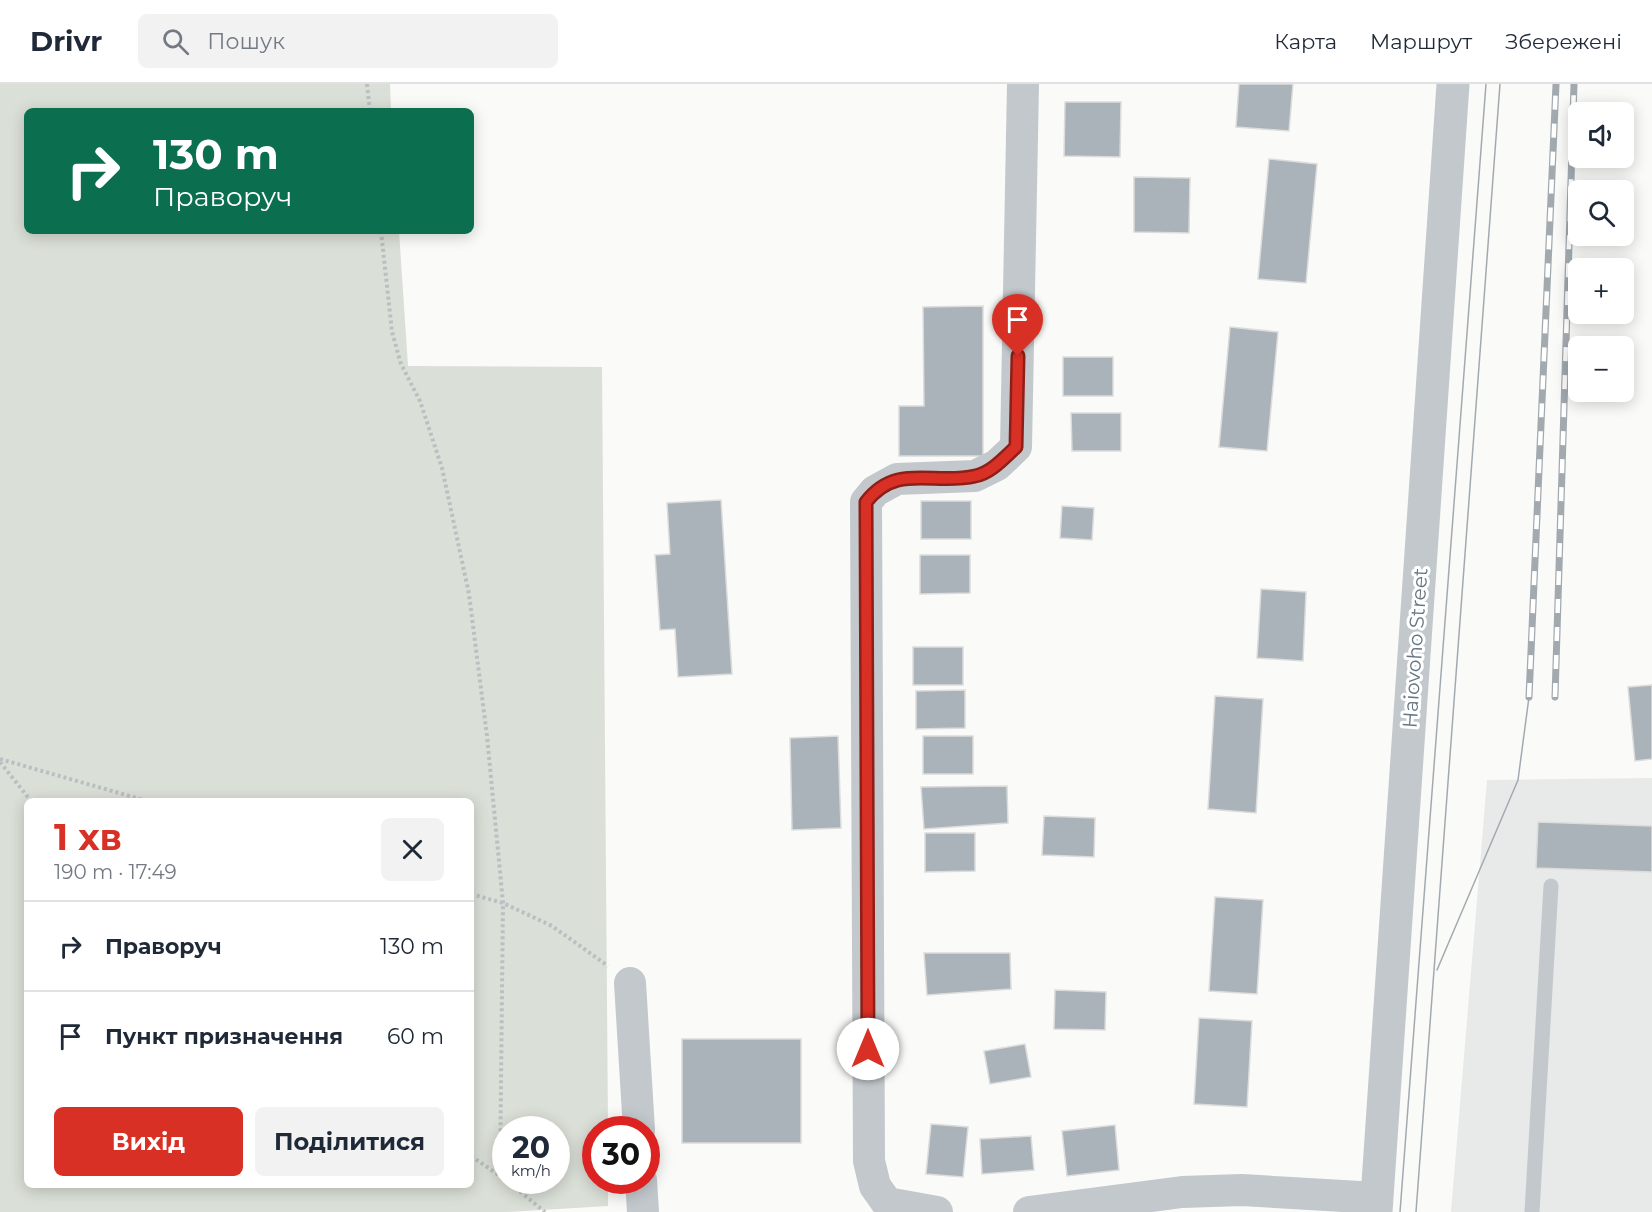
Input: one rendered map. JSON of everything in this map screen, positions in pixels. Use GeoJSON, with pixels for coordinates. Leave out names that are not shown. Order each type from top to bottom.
{"type":"FeatureCollection","features":[{"type":"Feature","properties":{"kind":"street"},"geometry":{"type":"LineString","coordinates":[[938,1212],[887,1203],[875,1186],[869,1161],[866,502],[875,491],[897,479],[975,476],[998,465],[1016,447],[1023,84]]}},
{"type":"Feature","properties":{"kind":"street","name":"Haiovoho Street"},"geometry":{"type":"LineString","coordinates":[[1376,1205],[1454,84]]}},
{"type":"Feature","properties":{"kind":"street"},"geometry":{"type":"LineString","coordinates":[[630,983],[638,1116]]}},
{"type":"Feature","properties":{"kind":"street"},"geometry":{"type":"LineString","coordinates":[[1029,1212],[1182,1192],[1242,1190],[1376,1205]]}},
{"type":"Feature","properties":{"kind":"street"},"geometry":{"type":"LineString","coordinates":[[642,1194],[643,1212]]}},
{"type":"Feature","properties":{"kind":"lane"},"geometry":{"type":"LineString","coordinates":[[1532,1212],[1551,886]]}},
{"type":"Feature","properties":{"kind":"path"},"geometry":{"type":"LineString","coordinates":[[367,84],[369,108]]}},
{"type":"Feature","properties":{"kind":"path"},"geometry":{"type":"LineString","coordinates":[[381,234],[392,332],[401,364],[420,401],[442,468],[469,594],[487,736],[503,903],[501,1116]]}},
{"type":"Feature","properties":{"kind":"path"},"geometry":{"type":"LineString","coordinates":[[0,760],[30,798]]}},
{"type":"Feature","properties":{"kind":"path"},"geometry":{"type":"LineString","coordinates":[[0,760],[136,798]]}},
{"type":"Feature","properties":{"kind":"path"},"geometry":{"type":"LineString","coordinates":[[474,895],[503,903],[552,926],[630,983]]}},
{"type":"Feature","properties":{"kind":"path"},"geometry":{"type":"LineString","coordinates":[[474,1158],[492,1170]]}},
{"type":"Feature","properties":{"kind":"path"},"geometry":{"type":"LineString","coordinates":[[523,1194],[545,1212]]}},
{"type":"Feature","properties":{"kind":"path"},"geometry":{"type":"LineString","coordinates":[[536,1205],[536,1212]]}},
{"type":"Feature","properties":{"kind":"shaded area"},"geometry":{"type":"Polygon","coordinates":[[[0,84],[390,84],[391,108],[24,108],[24,234],[399,234],[408,366],[602,367],[608,1116],[582,1116],[582,1194],[608,1194],[608,1206],[506,1212],[0,1212],[0,84]]]}},
{"type":"Feature","properties":{"kind":"shaded area"},"geometry":{"type":"Polygon","coordinates":[[[1652,778],[1652,1212],[1451,1212],[1487,780],[1652,778]]]}},
{"type":"Feature","properties":{"kind":"building"},"geometry":{"type":"Polygon","coordinates":[[[1239,84],[1293,84],[1289,131],[1236,127],[1239,84]]]}},
{"type":"Feature","properties":{"kind":"building"},"geometry":{"type":"Polygon","coordinates":[[[1065,102],[1121,102],[1120,157],[1064,156],[1065,102]]]}},
{"type":"Feature","properties":{"kind":"building"},"geometry":{"type":"Polygon","coordinates":[[[1269,159],[1317,164],[1306,283],[1258,279],[1269,159]]]}},
{"type":"Feature","properties":{"kind":"building"},"geometry":{"type":"Polygon","coordinates":[[[1134,177],[1190,178],[1189,233],[1134,232],[1134,177]]]}},
{"type":"Feature","properties":{"kind":"building"},"geometry":{"type":"Polygon","coordinates":[[[983,306],[983,456],[899,456],[899,406],[924,406],[923,307],[983,306]]]}},
{"type":"Feature","properties":{"kind":"building"},"geometry":{"type":"Polygon","coordinates":[[[1230,327],[1278,332],[1267,451],[1219,447],[1230,327]]]}},
{"type":"Feature","properties":{"kind":"building"},"geometry":{"type":"Polygon","coordinates":[[[1063,357],[1113,357],[1113,396],[1063,396],[1063,357]]]}},
{"type":"Feature","properties":{"kind":"building"},"geometry":{"type":"Polygon","coordinates":[[[1071,413],[1121,413],[1121,451],[1072,451],[1071,413]]]}},
{"type":"Feature","properties":{"kind":"building"},"geometry":{"type":"Polygon","coordinates":[[[721,500],[732,674],[678,677],[675,629],[660,630],[655,555],[670,554],[667,503],[721,500]]]}},
{"type":"Feature","properties":{"kind":"building"},"geometry":{"type":"Polygon","coordinates":[[[921,501],[971,501],[971,539],[921,539],[921,501]]]}},
{"type":"Feature","properties":{"kind":"building"},"geometry":{"type":"Polygon","coordinates":[[[1062,506],[1094,508],[1092,540],[1060,538],[1062,506]]]}},
{"type":"Feature","properties":{"kind":"building"},"geometry":{"type":"Polygon","coordinates":[[[920,555],[970,555],[970,593],[920,594],[920,555]]]}},
{"type":"Feature","properties":{"kind":"building"},"geometry":{"type":"Polygon","coordinates":[[[1261,589],[1306,592],[1303,661],[1257,658],[1261,589]]]}},
{"type":"Feature","properties":{"kind":"building"},"geometry":{"type":"Polygon","coordinates":[[[913,647],[963,647],[963,685],[913,685],[913,647]]]}},
{"type":"Feature","properties":{"kind":"building"},"geometry":{"type":"Polygon","coordinates":[[[1652,685],[1652,759],[1635,761],[1628,687],[1652,685]]]}},
{"type":"Feature","properties":{"kind":"building"},"geometry":{"type":"Polygon","coordinates":[[[965,690],[965,728],[916,729],[916,691],[965,690]]]}},
{"type":"Feature","properties":{"kind":"building"},"geometry":{"type":"Polygon","coordinates":[[[1215,696],[1263,699],[1256,813],[1208,809],[1215,696]]]}},
{"type":"Feature","properties":{"kind":"building"},"geometry":{"type":"Polygon","coordinates":[[[838,736],[841,828],[792,830],[790,738],[838,736]]]}},
{"type":"Feature","properties":{"kind":"building"},"geometry":{"type":"Polygon","coordinates":[[[923,736],[973,736],[973,774],[923,774],[923,736]]]}},
{"type":"Feature","properties":{"kind":"building"},"geometry":{"type":"Polygon","coordinates":[[[1007,786],[1008,823],[924,829],[921,787],[1007,786]]]}},
{"type":"Feature","properties":{"kind":"building"},"geometry":{"type":"Polygon","coordinates":[[[1044,816],[1095,818],[1094,857],[1042,855],[1044,816]]]}},
{"type":"Feature","properties":{"kind":"building"},"geometry":{"type":"Polygon","coordinates":[[[1538,822],[1652,826],[1652,872],[1536,868],[1538,822]]]}},
{"type":"Feature","properties":{"kind":"building"},"geometry":{"type":"Polygon","coordinates":[[[925,833],[975,833],[975,871],[925,872],[925,833]]]}},
{"type":"Feature","properties":{"kind":"building"},"geometry":{"type":"Polygon","coordinates":[[[1215,897],[1263,900],[1257,994],[1209,991],[1215,897]]]}},
{"type":"Feature","properties":{"kind":"building"},"geometry":{"type":"Polygon","coordinates":[[[924,953],[1010,953],[1011,989],[927,995],[924,953]]]}},
{"type":"Feature","properties":{"kind":"building"},"geometry":{"type":"Polygon","coordinates":[[[1055,990],[1106,992],[1105,1030],[1054,1029],[1055,990]]]}},
{"type":"Feature","properties":{"kind":"building"},"geometry":{"type":"Polygon","coordinates":[[[1199,1018],[1252,1021],[1247,1107],[1194,1104],[1199,1018]]]}},
{"type":"Feature","properties":{"kind":"building"},"geometry":{"type":"Polygon","coordinates":[[[682,1039],[801,1039],[801,1143],[682,1143],[682,1039]]]}},
{"type":"Feature","properties":{"kind":"building"},"geometry":{"type":"Polygon","coordinates":[[[1025,1044],[1031,1077],[990,1084],[984,1051],[1025,1044]]]}},
{"type":"Feature","properties":{"kind":"building"},"geometry":{"type":"Polygon","coordinates":[[[931,1124],[968,1127],[963,1177],[926,1174],[931,1124]]]}},
{"type":"Feature","properties":{"kind":"building"},"geometry":{"type":"Polygon","coordinates":[[[1115,1125],[1119,1170],[1067,1176],[1062,1131],[1115,1125]]]}},
{"type":"Feature","properties":{"kind":"building"},"geometry":{"type":"Polygon","coordinates":[[[1031,1136],[1034,1170],[982,1174],[980,1139],[1031,1136]]]}},
{"type":"Feature","properties":{"kind":"tram line"},"geometry":{"type":"LineString","coordinates":[[1400,1212],[1486,84]]}},
{"type":"Feature","properties":{"kind":"tram line"},"geometry":{"type":"LineString","coordinates":[[1416,1212],[1500,84]]}},
{"type":"Feature","properties":{"kind":"tram line"},"geometry":{"type":"LineString","coordinates":[[1437,970],[1518,780],[1529,697]]}},
{"type":"Feature","properties":{"kind":"railway"},"geometry":{"type":"LineString","coordinates":[[1529,697],[1556,84]]}},
{"type":"Feature","properties":{"kind":"railway"},"geometry":{"type":"LineString","coordinates":[[1555,697],[1574,84]]}},
{"type":"Feature","properties":{"kind":"route"},"geometry":{"type":"LineString","coordinates":[[868,1049],[866,502],[875,491],[897,479],[975,476],[998,465],[1016,447],[1018,356]]}}]}
